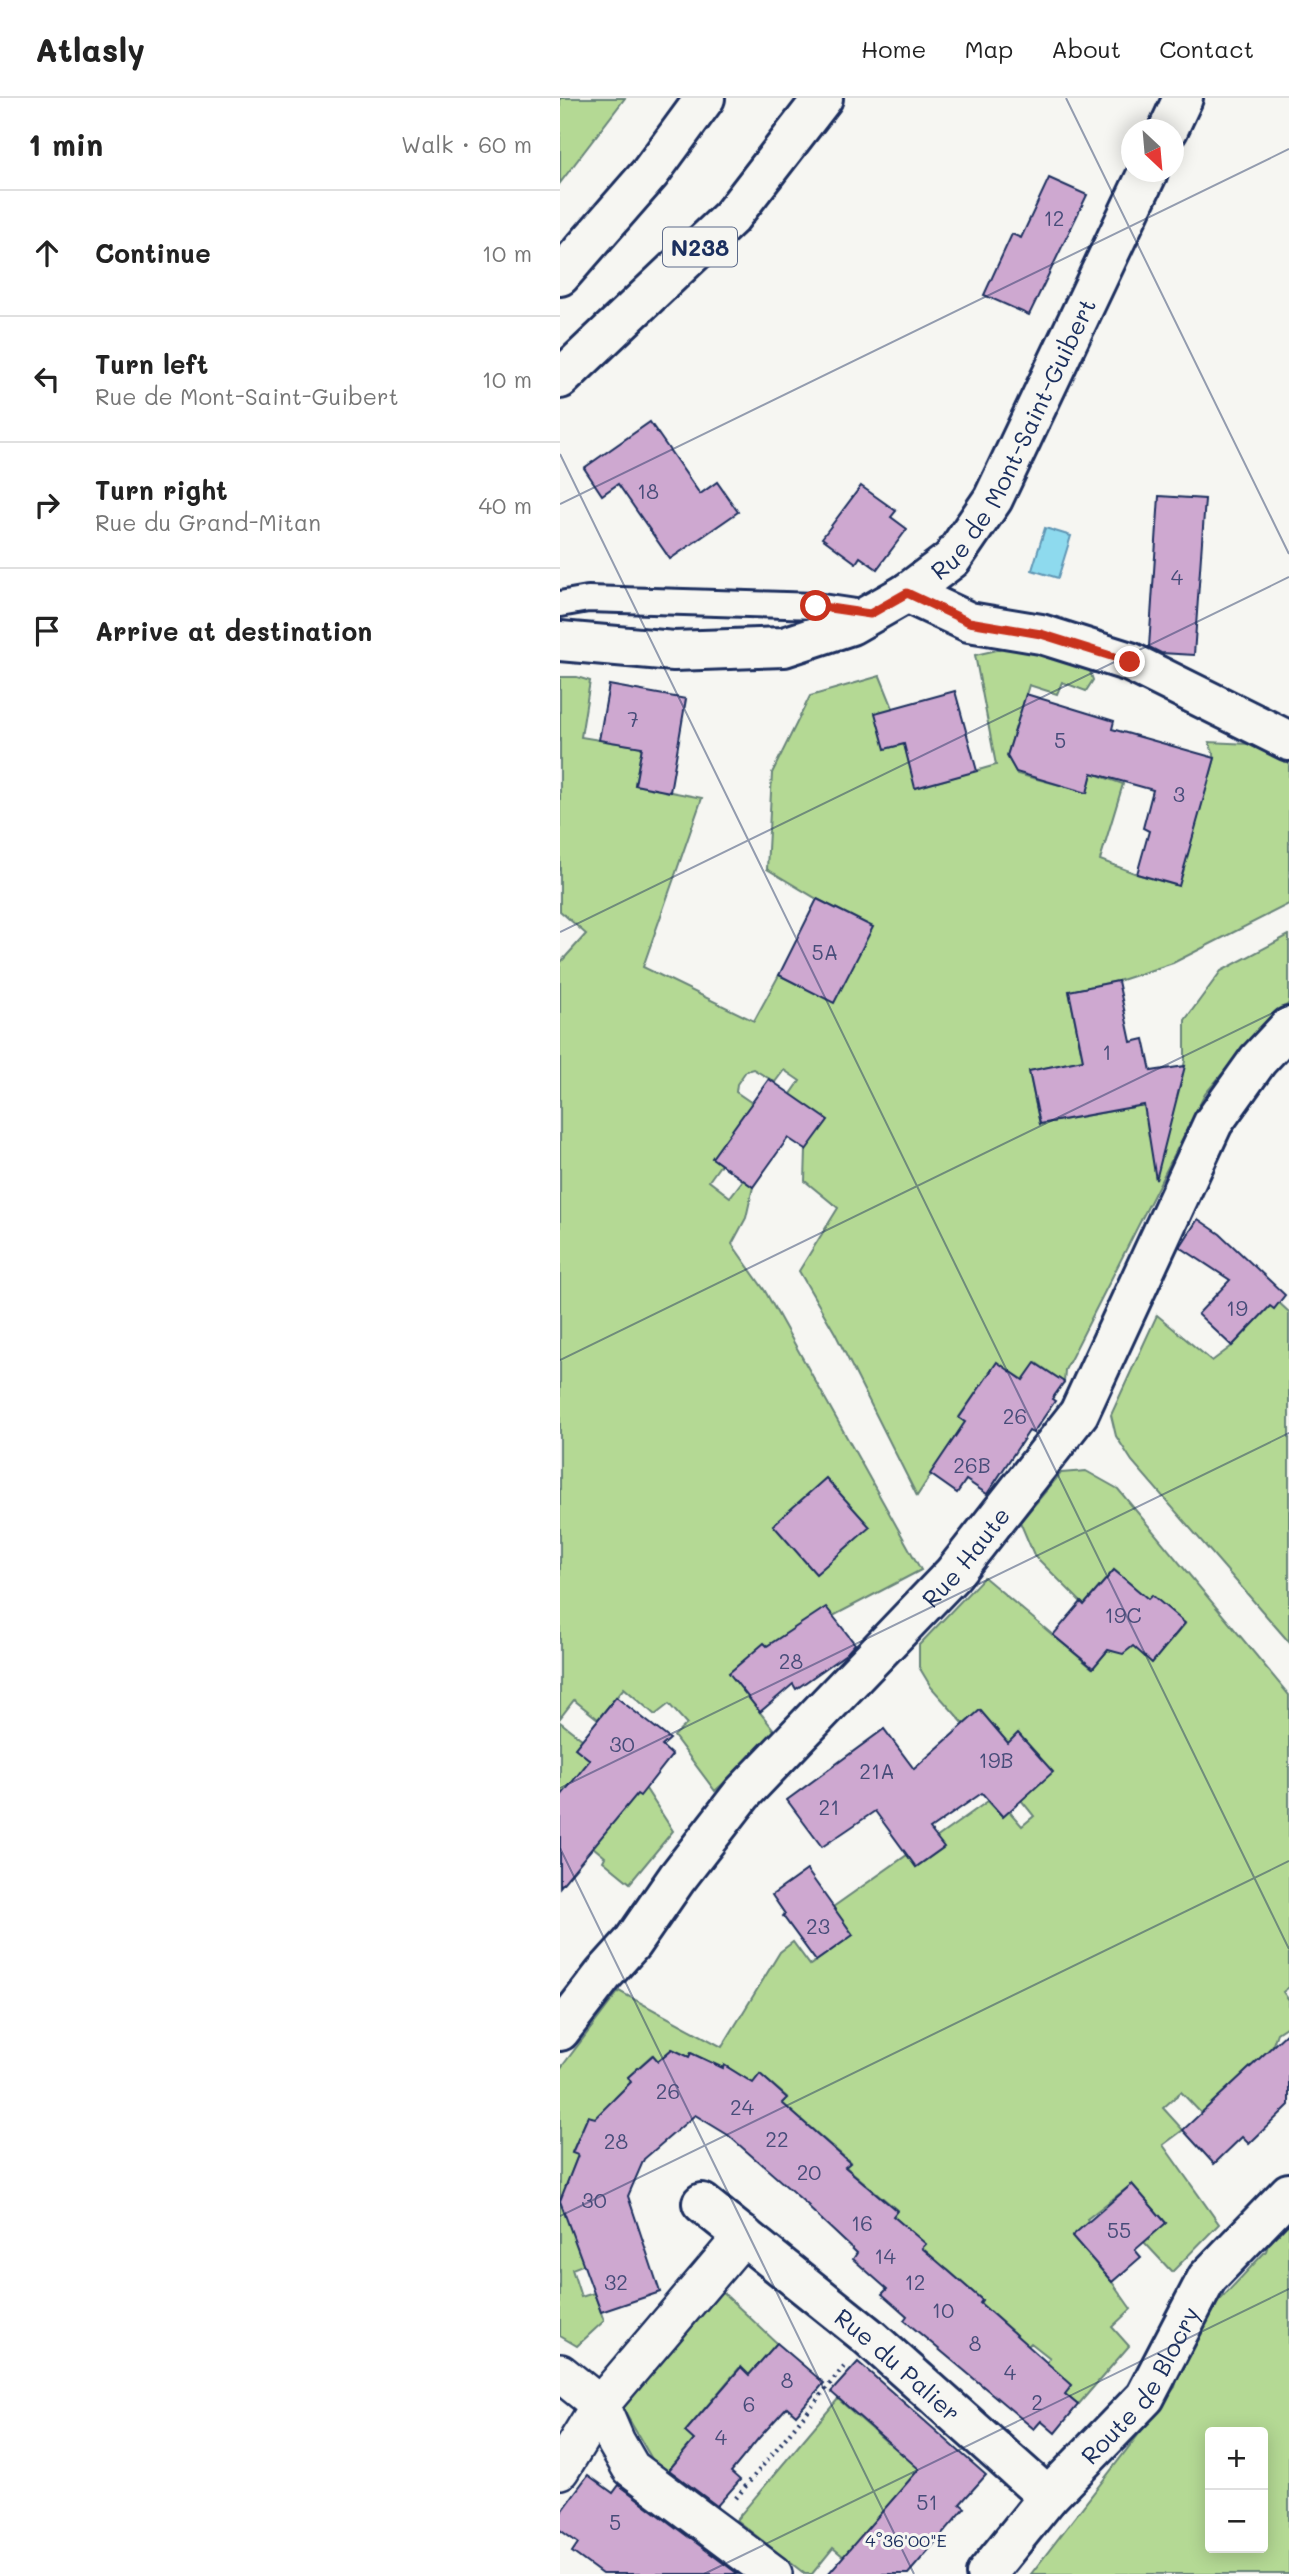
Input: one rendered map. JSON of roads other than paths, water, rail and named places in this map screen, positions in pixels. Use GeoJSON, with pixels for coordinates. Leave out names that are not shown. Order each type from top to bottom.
{"type":"FeatureCollection","features":[{"type":"Feature","properties":{"kind":"main road"},"geometry":{"type":"LineString","coordinates":[[560,276],[650,173],[705,98]]}},
{"type":"Feature","properties":{"kind":"main road","name":"N238"},"geometry":{"type":"LineString","coordinates":[[560,379],[731,217],[823,98]]}},
{"type":"Feature","properties":{"kind":"main road"},"geometry":{"type":"LineString","coordinates":[[1173,119],[1183,98]]}},
{"type":"Feature","properties":{"kind":"main road","name":"Rue de Mont-Saint-Guibert"},"geometry":{"type":"LineString","coordinates":[[560,641],[674,651],[784,647],[851,625],[907,593],[952,559],[993,499],[1143,182]]}},
{"type":"Feature","properties":{"kind":"main road"},"geometry":{"type":"LineString","coordinates":[[907,593],[969,622],[1041,634],[1130,662],[1289,741]]}},
{"type":"Feature","properties":{"kind":"main road","name":"Rue Haute"},"geometry":{"type":"LineString","coordinates":[[560,2031],[632,1943],[677,1878],[742,1794],[953,1574],[1079,1413],[1213,1123],[1258,1060],[1289,1027]]}},
{"type":"Feature","properties":{"kind":"main road","name":"Route de Blocry"},"geometry":{"type":"LineString","coordinates":[[986,2574],[1048,2497],[1145,2397],[1207,2278],[1289,2193]]}},
{"type":"Feature","properties":{"kind":"main road","name":"Rue du Palier"},"geometry":{"type":"LineString","coordinates":[[702,2203],[869,2337],[1048,2497]]}},
{"type":"Feature","properties":{"kind":"street"},"geometry":{"type":"LineString","coordinates":[[560,2470],[600,2405],[744,2235]]}},
{"type":"Feature","properties":{"kind":"street"},"geometry":{"type":"LineString","coordinates":[[560,2373],[600,2405],[631,2468],[773,2574]]}},
{"type":"Feature","properties":{"kind":"lane"},"geometry":{"type":"LineString","coordinates":[[560,604],[588,599],[816,606],[870,614]]}},
{"type":"Feature","properties":{"kind":"water"},"geometry":{"type":"Polygon","coordinates":[[[1045,528],[1071,536],[1058,578],[1032,570],[1045,528]]]}}]}
